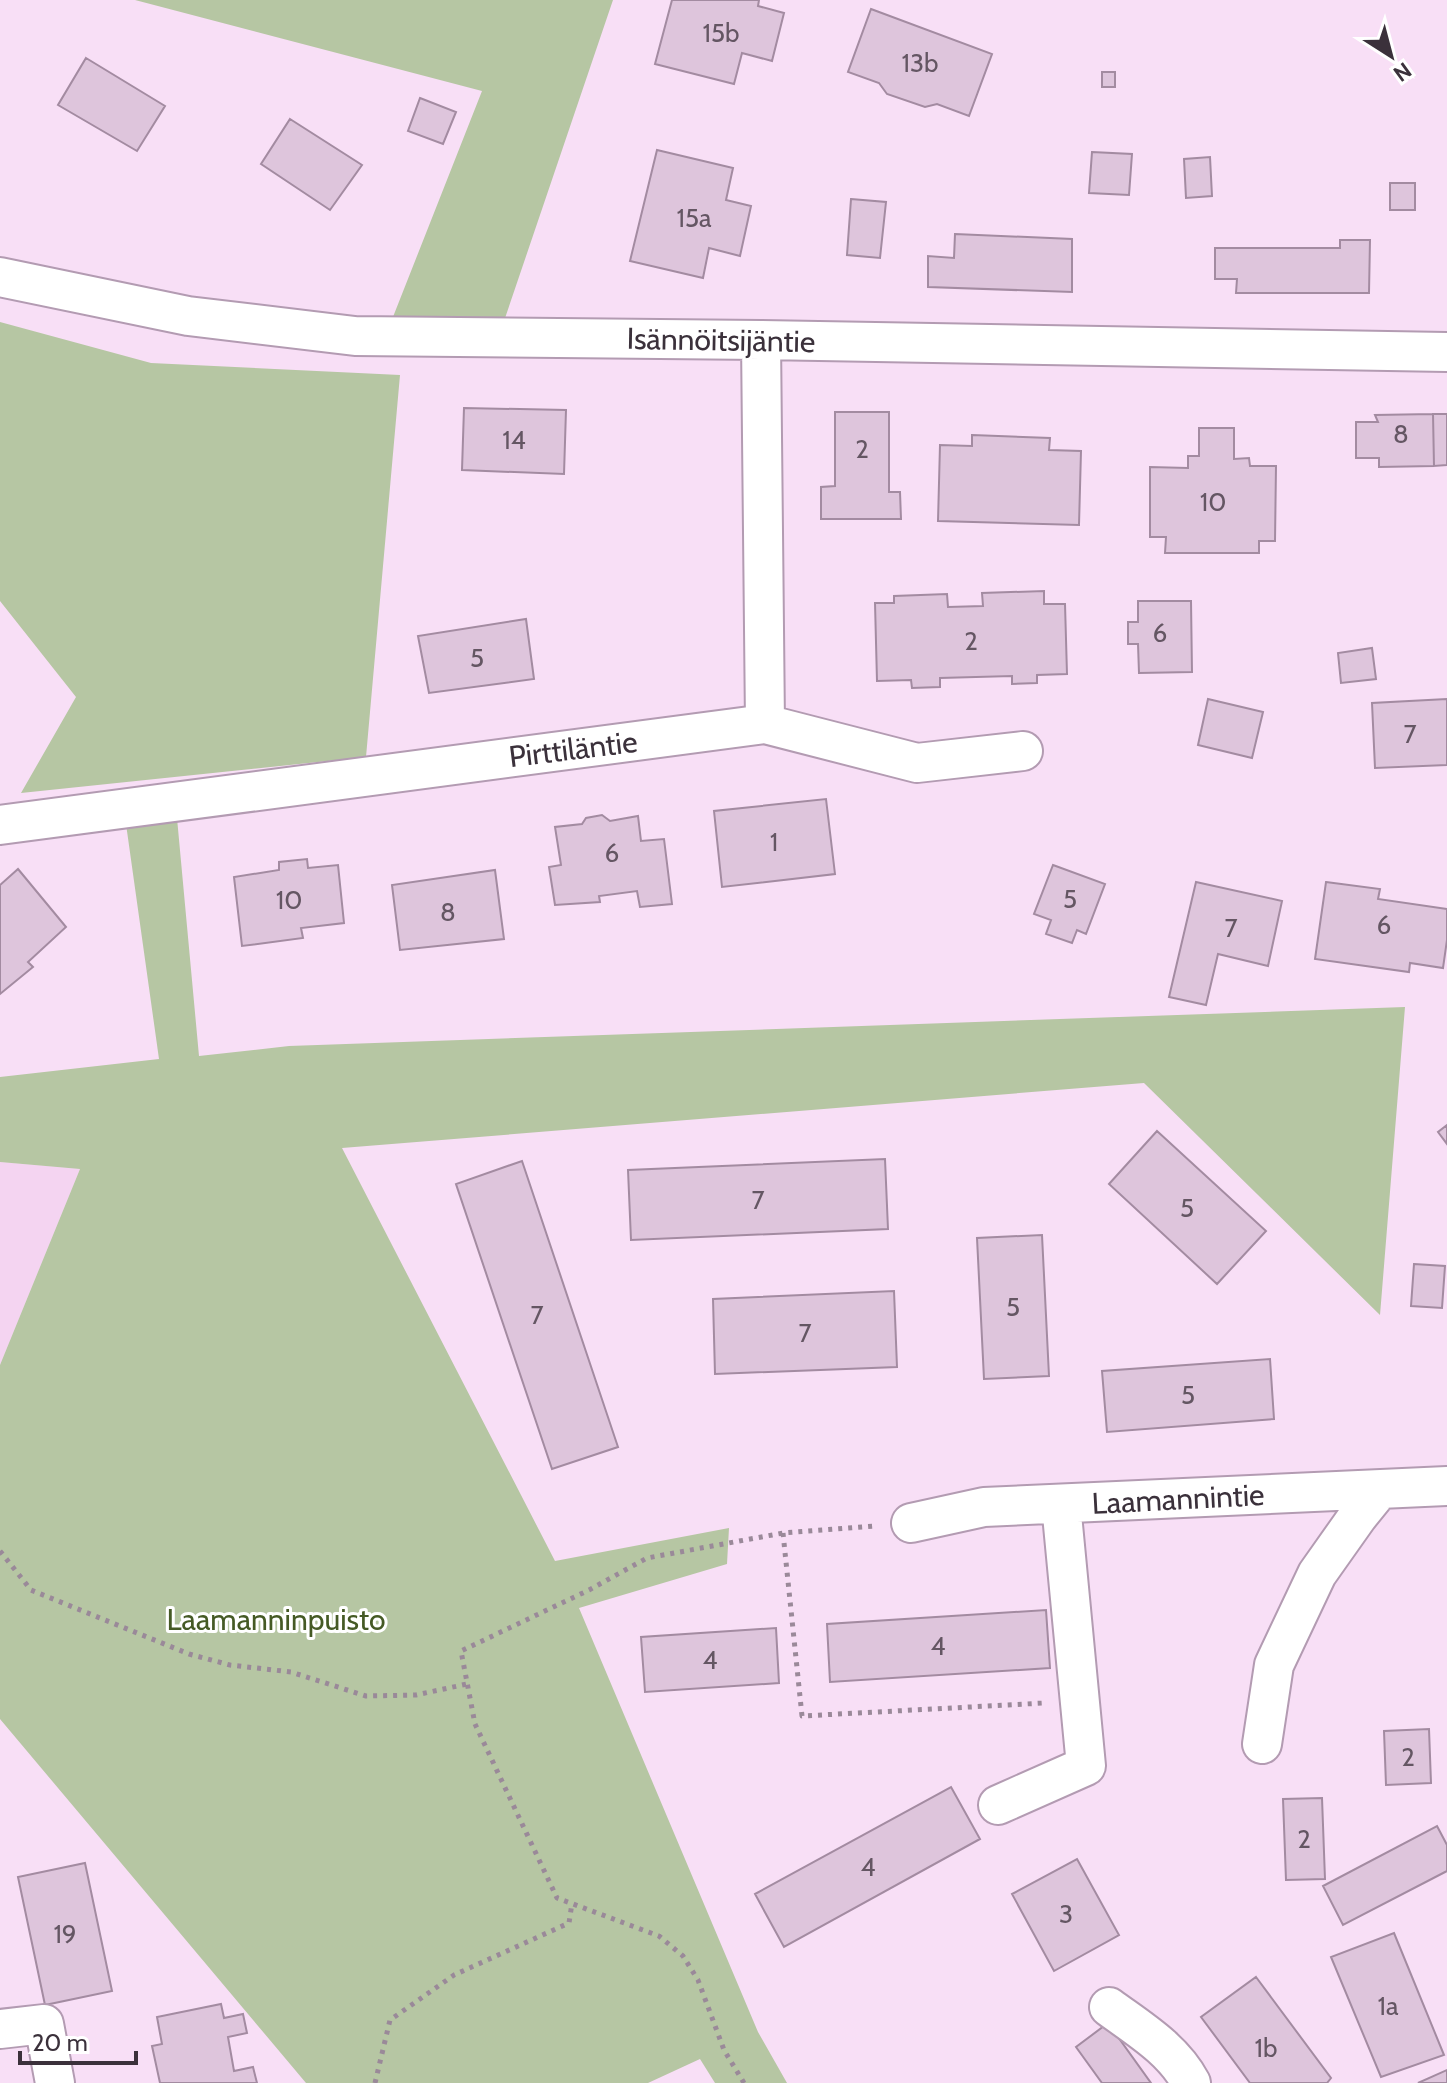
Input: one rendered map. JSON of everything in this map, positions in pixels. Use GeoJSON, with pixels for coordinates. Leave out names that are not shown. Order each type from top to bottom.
{"type":"FeatureCollection","features":[{"type":"Feature","properties":{"kind":"street","name":"Isännöitsijäntie"},"geometry":{"type":"LineString","coordinates":[[0,277],[188,316],[355,336],[1447,352]]}},
{"type":"Feature","properties":{"kind":"street"},"geometry":{"type":"LineString","coordinates":[[761,340],[765,724],[917,763],[1023,751]]}},
{"type":"Feature","properties":{"kind":"street","name":"Pirttiläntie"},"geometry":{"type":"LineString","coordinates":[[0,825],[765,724]]}},
{"type":"Feature","properties":{"kind":"street","name":"Laamannintie"},"geometry":{"type":"LineString","coordinates":[[911,1523],[984,1507],[1447,1486]]}},
{"type":"Feature","properties":{"kind":"street"},"geometry":{"type":"LineString","coordinates":[[1262,1744],[1274,1665],[1317,1574],[1379,1490]]}},
{"type":"Feature","properties":{"kind":"street"},"geometry":{"type":"LineString","coordinates":[[998,1805],[1086,1766],[1061,1504]]}},
{"type":"Feature","properties":{"kind":"street"},"geometry":{"type":"LineString","coordinates":[[1109,2007],[1160,2044],[1180,2064],[1191,2083]]}},
{"type":"Feature","properties":{"kind":"street"},"geometry":{"type":"LineString","coordinates":[[0,2029],[44,2024],[55,2083]]}},
{"type":"Feature","properties":{"kind":"path"},"geometry":{"type":"LineString","coordinates":[[744,2083],[724,2050],[698,1980],[683,1956],[659,1936],[557,1898],[475,1724],[461,1651],[589,1590],[647,1558],[783,1533],[911,1523]]}},
{"type":"Feature","properties":{"kind":"path"},"geometry":{"type":"LineString","coordinates":[[783,1533],[802,1716],[1080,1701]]}},
{"type":"Feature","properties":{"kind":"path"},"geometry":{"type":"LineString","coordinates":[[0,1551],[31,1590],[189,1654],[230,1665],[291,1672],[366,1696],[416,1695],[467,1684]]}},
{"type":"Feature","properties":{"kind":"path"},"geometry":{"type":"LineString","coordinates":[[375,2083],[390,2020],[454,1975],[569,1923],[572,1903]]}},
{"type":"Feature","properties":{"kind":"shaded area"},"geometry":{"type":"Polygon","coordinates":[[[0,1162],[80,1169],[0,1365],[0,1162]]]}},
{"type":"Feature","properties":{"kind":"green space"},"geometry":{"type":"Polygon","coordinates":[[[135,0],[613,0],[503,324],[391,322],[482,91],[135,0]]]}},
{"type":"Feature","properties":{"kind":"green space"},"geometry":{"type":"Polygon","coordinates":[[[0,322],[151,363],[400,375],[366,757],[21,793],[76,697],[0,601],[0,322]]]}},
{"type":"Feature","properties":{"kind":"green space","name":"Laamanninpuisto"},"geometry":{"type":"Polygon","coordinates":[[[177,818],[199,1056],[289,1046],[1405,1007],[1380,1315],[1144,1083],[342,1148],[555,1561],[729,1528],[727,1564],[579,1608],[758,2032],[787,2083],[715,2083],[700,2059],[648,2083],[306,2083],[0,1719],[0,1365],[80,1169],[0,1162],[0,1077],[159,1059],[126,824],[177,818]]]}},
{"type":"Feature","properties":{"kind":"building"},"geometry":{"type":"Polygon","coordinates":[[[672,0],[759,0],[758,6],[784,13],[772,61],[742,53],[734,84],[655,64],[672,0]]]}},
{"type":"Feature","properties":{"kind":"building"},"geometry":{"type":"Polygon","coordinates":[[[871,9],[992,54],[969,116],[937,104],[925,107],[887,94],[879,83],[848,72],[871,9]]]}},
{"type":"Feature","properties":{"kind":"building"},"geometry":{"type":"Polygon","coordinates":[[[86,58],[165,106],[137,151],[58,105],[86,58]]]}},
{"type":"Feature","properties":{"kind":"building"},"geometry":{"type":"Polygon","coordinates":[[[1102,72],[1115,72],[1115,87],[1102,87],[1102,72]]]}},
{"type":"Feature","properties":{"kind":"building"},"geometry":{"type":"Polygon","coordinates":[[[420,98],[456,112],[443,144],[408,131],[420,98]]]}},
{"type":"Feature","properties":{"kind":"building"},"geometry":{"type":"Polygon","coordinates":[[[290,119],[362,165],[330,210],[261,164],[290,119]]]}},
{"type":"Feature","properties":{"kind":"building"},"geometry":{"type":"Polygon","coordinates":[[[657,150],[733,168],[726,200],[751,206],[740,256],[709,248],[703,278],[630,261],[657,150]]]}},
{"type":"Feature","properties":{"kind":"building"},"geometry":{"type":"Polygon","coordinates":[[[1092,152],[1132,154],[1129,195],[1089,193],[1092,152]]]}},
{"type":"Feature","properties":{"kind":"building"},"geometry":{"type":"Polygon","coordinates":[[[1210,157],[1212,196],[1186,198],[1184,159],[1210,157]]]}},
{"type":"Feature","properties":{"kind":"building"},"geometry":{"type":"Polygon","coordinates":[[[1390,183],[1415,183],[1415,210],[1390,210],[1390,183]]]}},
{"type":"Feature","properties":{"kind":"building"},"geometry":{"type":"Polygon","coordinates":[[[851,199],[886,202],[880,258],[847,255],[851,199]]]}},
{"type":"Feature","properties":{"kind":"building"},"geometry":{"type":"Polygon","coordinates":[[[955,234],[1072,239],[1072,292],[928,287],[928,256],[954,258],[955,234]]]}},
{"type":"Feature","properties":{"kind":"building"},"geometry":{"type":"Polygon","coordinates":[[[1340,240],[1370,240],[1369,293],[1236,293],[1237,279],[1215,279],[1215,248],[1340,248],[1340,240]]]}},
{"type":"Feature","properties":{"kind":"building"},"geometry":{"type":"Polygon","coordinates":[[[464,408],[566,410],[564,474],[462,470],[464,408]]]}},
{"type":"Feature","properties":{"kind":"building"},"geometry":{"type":"Polygon","coordinates":[[[835,412],[889,412],[889,492],[900,492],[901,519],[821,519],[821,487],[835,486],[835,412]]]}},
{"type":"Feature","properties":{"kind":"building"},"geometry":{"type":"Polygon","coordinates":[[[1433,414],[1434,466],[1379,467],[1379,458],[1356,458],[1356,422],[1378,422],[1375,415],[1433,414]]]}},
{"type":"Feature","properties":{"kind":"building"},"geometry":{"type":"Polygon","coordinates":[[[1433,414],[1447,414],[1447,465],[1434,466],[1433,414]]]}},
{"type":"Feature","properties":{"kind":"building"},"geometry":{"type":"Polygon","coordinates":[[[1199,428],[1234,428],[1234,459],[1249,458],[1250,466],[1276,466],[1275,541],[1259,541],[1259,553],[1165,553],[1166,537],[1150,537],[1150,467],[1188,468],[1188,456],[1199,456],[1199,428]]]}},
{"type":"Feature","properties":{"kind":"building"},"geometry":{"type":"Polygon","coordinates":[[[972,435],[1050,438],[1049,450],[1081,451],[1079,525],[938,521],[940,445],[972,446],[972,435]]]}},
{"type":"Feature","properties":{"kind":"building"},"geometry":{"type":"Polygon","coordinates":[[[1044,591],[1044,604],[1065,604],[1067,674],[1037,675],[1037,683],[1012,684],[1012,676],[940,678],[940,687],[912,688],[911,680],[877,681],[875,603],[894,603],[894,596],[947,594],[948,607],[983,606],[982,593],[1044,591]]]}},
{"type":"Feature","properties":{"kind":"building"},"geometry":{"type":"Polygon","coordinates":[[[1138,601],[1191,601],[1192,672],[1139,673],[1138,644],[1128,644],[1128,622],[1138,622],[1138,601]]]}},
{"type":"Feature","properties":{"kind":"building"},"geometry":{"type":"Polygon","coordinates":[[[526,619],[534,679],[429,693],[418,636],[526,619]]]}},
{"type":"Feature","properties":{"kind":"building"},"geometry":{"type":"Polygon","coordinates":[[[1372,648],[1376,679],[1341,683],[1338,653],[1372,648]]]}},
{"type":"Feature","properties":{"kind":"building"},"geometry":{"type":"Polygon","coordinates":[[[1208,699],[1263,712],[1252,758],[1198,745],[1208,699]]]}},
{"type":"Feature","properties":{"kind":"building"},"geometry":{"type":"Polygon","coordinates":[[[1447,699],[1447,765],[1375,768],[1372,703],[1447,699]]]}},
{"type":"Feature","properties":{"kind":"building"},"geometry":{"type":"Polygon","coordinates":[[[826,799],[835,874],[722,887],[714,811],[826,799]]]}},
{"type":"Feature","properties":{"kind":"building"},"geometry":{"type":"Polygon","coordinates":[[[602,815],[610,821],[638,816],[641,841],[664,839],[672,904],[640,907],[637,891],[599,896],[600,902],[555,905],[549,867],[561,865],[555,827],[582,824],[586,818],[602,815]]]}},
{"type":"Feature","properties":{"kind":"building"},"geometry":{"type":"Polygon","coordinates":[[[307,859],[308,868],[338,865],[344,923],[301,928],[303,938],[242,946],[234,877],[279,870],[279,862],[307,859]]]}},
{"type":"Feature","properties":{"kind":"building"},"geometry":{"type":"Polygon","coordinates":[[[1053,865],[1105,884],[1086,934],[1077,930],[1072,943],[1046,934],[1051,920],[1034,914],[1053,865]]]}},
{"type":"Feature","properties":{"kind":"building"},"geometry":{"type":"Polygon","coordinates":[[[18,869],[66,927],[28,962],[33,967],[0,994],[0,885],[18,869]]]}},
{"type":"Feature","properties":{"kind":"building"},"geometry":{"type":"Polygon","coordinates":[[[495,870],[504,939],[400,950],[392,885],[495,870]]]}},
{"type":"Feature","properties":{"kind":"building"},"geometry":{"type":"Polygon","coordinates":[[[1196,882],[1282,901],[1268,966],[1218,954],[1206,1005],[1169,997],[1196,882]]]}},
{"type":"Feature","properties":{"kind":"building"},"geometry":{"type":"Polygon","coordinates":[[[1326,882],[1380,889],[1378,899],[1447,909],[1443,968],[1410,963],[1409,972],[1315,959],[1326,882]]]}},
{"type":"Feature","properties":{"kind":"building"},"geometry":{"type":"Polygon","coordinates":[[[1447,1125],[1447,1144],[1438,1132],[1447,1125]]]}},
{"type":"Feature","properties":{"kind":"building"},"geometry":{"type":"Polygon","coordinates":[[[1157,1131],[1266,1231],[1217,1284],[1109,1184],[1157,1131]]]}},
{"type":"Feature","properties":{"kind":"building"},"geometry":{"type":"Polygon","coordinates":[[[885,1159],[888,1229],[631,1240],[628,1170],[885,1159]]]}},
{"type":"Feature","properties":{"kind":"building"},"geometry":{"type":"Polygon","coordinates":[[[522,1161],[618,1447],[552,1469],[456,1184],[522,1161]]]}},
{"type":"Feature","properties":{"kind":"building"},"geometry":{"type":"Polygon","coordinates":[[[1042,1235],[1049,1376],[984,1379],[977,1238],[1042,1235]]]}},
{"type":"Feature","properties":{"kind":"building"},"geometry":{"type":"Polygon","coordinates":[[[1414,1264],[1445,1266],[1442,1308],[1411,1306],[1414,1264]]]}},
{"type":"Feature","properties":{"kind":"building"},"geometry":{"type":"Polygon","coordinates":[[[894,1291],[897,1367],[715,1374],[713,1299],[894,1291]]]}},
{"type":"Feature","properties":{"kind":"building"},"geometry":{"type":"Polygon","coordinates":[[[1270,1359],[1274,1419],[1107,1432],[1102,1371],[1270,1359]]]}},
{"type":"Feature","properties":{"kind":"building"},"geometry":{"type":"Polygon","coordinates":[[[1046,1610],[1050,1668],[830,1682],[827,1624],[1046,1610]]]}},
{"type":"Feature","properties":{"kind":"building"},"geometry":{"type":"Polygon","coordinates":[[[776,1628],[779,1683],[645,1692],[641,1637],[776,1628]]]}},
{"type":"Feature","properties":{"kind":"building"},"geometry":{"type":"Polygon","coordinates":[[[1429,1729],[1431,1783],[1386,1785],[1384,1731],[1429,1729]]]}},
{"type":"Feature","properties":{"kind":"building"},"geometry":{"type":"Polygon","coordinates":[[[951,1787],[980,1839],[784,1947],[755,1894],[951,1787]]]}},
{"type":"Feature","properties":{"kind":"building"},"geometry":{"type":"Polygon","coordinates":[[[1322,1798],[1325,1879],[1286,1880],[1283,1799],[1322,1798]]]}},
{"type":"Feature","properties":{"kind":"building"},"geometry":{"type":"Polygon","coordinates":[[[1437,1826],[1447,1845],[1447,1871],[1343,1925],[1323,1886],[1437,1826]]]}},
{"type":"Feature","properties":{"kind":"building"},"geometry":{"type":"Polygon","coordinates":[[[1077,1859],[1119,1935],[1054,1971],[1012,1894],[1077,1859]]]}},
{"type":"Feature","properties":{"kind":"building"},"geometry":{"type":"Polygon","coordinates":[[[85,1863],[112,1991],[45,2005],[18,1877],[85,1863]]]}},
{"type":"Feature","properties":{"kind":"building"},"geometry":{"type":"Polygon","coordinates":[[[1394,1933],[1444,2055],[1381,2077],[1331,1957],[1394,1933]]]}},
{"type":"Feature","properties":{"kind":"building"},"geometry":{"type":"Polygon","coordinates":[[[1256,1977],[1331,2078],[1327,2083],[1250,2083],[1201,2017],[1256,1977]]]}},
{"type":"Feature","properties":{"kind":"building"},"geometry":{"type":"Polygon","coordinates":[[[221,2004],[224,2018],[243,2014],[247,2033],[228,2037],[234,2071],[253,2067],[257,2083],[160,2083],[152,2046],[162,2044],[157,2017],[221,2004]]]}},
{"type":"Feature","properties":{"kind":"building"},"geometry":{"type":"Polygon","coordinates":[[[1108,2023],[1151,2083],[1102,2083],[1076,2047],[1108,2023]]]}},
{"type":"Feature","properties":{"kind":"building"},"geometry":{"type":"Polygon","coordinates":[[[1447,2070],[1447,2083],[1418,2083],[1447,2070]]]}}]}
